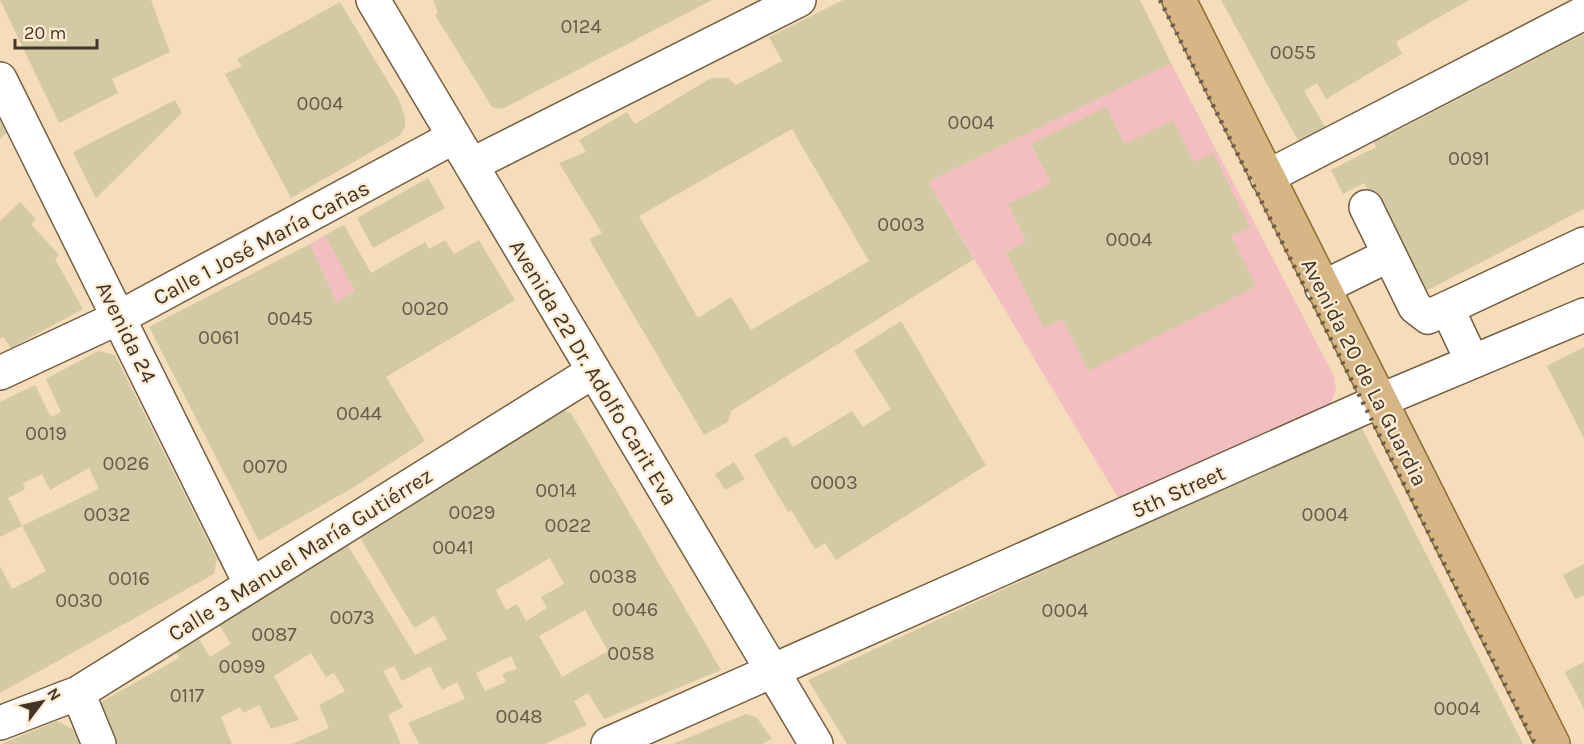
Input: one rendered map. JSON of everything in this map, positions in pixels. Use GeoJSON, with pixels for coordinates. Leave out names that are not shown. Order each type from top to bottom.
{"type":"FeatureCollection","features":[{"type":"Feature","properties":{"kind":"main road","name":"Avenida 20 de La Guardia"},"geometry":{"type":"LineString","coordinates":[[1179,0],[1553,744]]}},
{"type":"Feature","properties":{"kind":"street","name":"Avenida 22 Dr. Adolfo Carit Eva"},"geometry":{"type":"LineString","coordinates":[[373,0],[816,744]]}},
{"type":"Feature","properties":{"kind":"street"},"geometry":{"type":"LineString","coordinates":[[471,165],[799,0]]}},
{"type":"Feature","properties":{"kind":"street"},"geometry":{"type":"LineString","coordinates":[[1267,177],[1584,13]]}},
{"type":"Feature","properties":{"kind":"street","name":"Avenida 24"},"geometry":{"type":"LineString","coordinates":[[0,79],[251,585]]}},
{"type":"Feature","properties":{"kind":"street","name":"Calle 1 José María Cañas"},"geometry":{"type":"LineString","coordinates":[[0,373],[120,317],[454,137]]}},
{"type":"Feature","properties":{"kind":"street"},"geometry":{"type":"LineString","coordinates":[[1366,207],[1415,308],[1428,316],[1584,244]]}},
{"type":"Feature","properties":{"kind":"street"},"geometry":{"type":"LineString","coordinates":[[1322,288],[1389,255]]}},
{"type":"Feature","properties":{"kind":"street"},"geometry":{"type":"LineString","coordinates":[[1447,308],[1472,361]]}},
{"type":"Feature","properties":{"kind":"street","name":"5th Street"},"geometry":{"type":"LineString","coordinates":[[608,744],[1379,401],[1584,315]]}},
{"type":"Feature","properties":{"kind":"street","name":"Calle 3 Manuel María Gutiérrez"},"geometry":{"type":"LineString","coordinates":[[0,723],[78,693],[594,371]]}},
{"type":"Feature","properties":{"kind":"street"},"geometry":{"type":"LineString","coordinates":[[78,693],[99,744]]}},
{"type":"Feature","properties":{"kind":"shaded area"},"geometry":{"type":"Polygon","coordinates":[[[1171,63],[1334,376],[1336,391],[1329,406],[1120,501],[928,182],[1171,63]],[[1106,107],[1031,144],[1051,183],[1008,204],[1026,241],[1006,252],[1044,328],[1062,319],[1256,286],[1231,236],[1250,227],[1194,162],[1125,144],[1106,107]]]}},
{"type":"Feature","properties":{"kind":"shaded area"},"geometry":{"type":"Polygon","coordinates":[[[325,235],[355,291],[337,303],[310,244],[325,235]]]}},
{"type":"Feature","properties":{"kind":"building"},"geometry":{"type":"Polygon","coordinates":[[[0,0],[151,0],[170,52],[112,79],[118,93],[59,123],[0,0]]]}},
{"type":"Feature","properties":{"kind":"building"},"geometry":{"type":"Polygon","coordinates":[[[433,0],[712,0],[502,109],[492,107],[435,15],[438,13],[433,0]]]}},
{"type":"Feature","properties":{"kind":"building"},"geometry":{"type":"Polygon","coordinates":[[[843,0],[1140,0],[1171,63],[928,182],[974,259],[731,411],[728,422],[704,435],[589,239],[602,233],[559,163],[586,152],[579,140],[627,112],[635,124],[711,78],[728,78],[736,85],[782,61],[769,37],[843,0]],[[792,129],[639,216],[698,318],[731,297],[751,330],[869,261],[792,129]]]}},
{"type":"Feature","properties":{"kind":"building"},"geometry":{"type":"Polygon","coordinates":[[[1221,0],[1469,0],[1396,42],[1402,54],[1326,99],[1317,83],[1304,91],[1329,133],[1302,148],[1221,0]]]}},
{"type":"Feature","properties":{"kind":"building"},"geometry":{"type":"Polygon","coordinates":[[[340,2],[398,98],[405,117],[405,127],[399,136],[291,198],[225,74],[242,66],[237,59],[340,2]]]}},
{"type":"Feature","properties":{"kind":"building"},"geometry":{"type":"Polygon","coordinates":[[[1584,34],[1584,209],[1422,293],[1364,183],[1343,194],[1331,170],[1376,147],[1370,135],[1385,128],[1389,135],[1584,34]]]}},
{"type":"Feature","properties":{"kind":"building"},"geometry":{"type":"Polygon","coordinates":[[[175,100],[182,113],[96,198],[73,152],[175,100]]]}},
{"type":"Feature","properties":{"kind":"building"},"geometry":{"type":"Polygon","coordinates":[[[1106,107],[1125,144],[1173,120],[1194,162],[1213,153],[1250,227],[1231,236],[1257,286],[1088,371],[1062,319],[1044,329],[1006,252],[1026,241],[1008,204],[1051,183],[1031,144],[1106,107]]]}},
{"type":"Feature","properties":{"kind":"building"},"geometry":{"type":"Polygon","coordinates":[[[0,120],[7,133],[0,139],[0,120]]]}},
{"type":"Feature","properties":{"kind":"building"},"geometry":{"type":"Polygon","coordinates":[[[428,178],[445,208],[373,248],[357,218],[428,178]]]}},
{"type":"Feature","properties":{"kind":"building"},"geometry":{"type":"Polygon","coordinates":[[[20,202],[36,219],[31,224],[59,255],[55,259],[83,309],[11,348],[3,337],[0,339],[0,221],[20,202]]]}},
{"type":"Feature","properties":{"kind":"building"},"geometry":{"type":"Polygon","coordinates":[[[344,225],[371,273],[425,242],[429,249],[445,240],[454,254],[479,240],[515,300],[386,377],[425,441],[354,487],[259,541],[149,327],[310,244],[337,303],[355,291],[325,235],[344,225]]]}},
{"type":"Feature","properties":{"kind":"building"},"geometry":{"type":"Polygon","coordinates":[[[901,321],[986,465],[836,560],[825,543],[815,549],[791,510],[788,512],[754,455],[786,436],[793,447],[852,411],[863,427],[891,409],[854,351],[901,321]]]}},
{"type":"Feature","properties":{"kind":"building"},"geometry":{"type":"Polygon","coordinates":[[[1584,347],[1584,438],[1547,366],[1584,347]]]}},
{"type":"Feature","properties":{"kind":"building"},"geometry":{"type":"Polygon","coordinates":[[[98,351],[115,355],[217,559],[214,574],[0,693],[0,566],[12,589],[46,571],[22,526],[0,537],[0,402],[35,385],[51,417],[61,412],[46,379],[98,351]],[[89,468],[50,490],[42,474],[23,483],[25,489],[8,498],[22,526],[99,489],[89,468]]]}},
{"type":"Feature","properties":{"kind":"building"},"geometry":{"type":"Polygon","coordinates":[[[562,410],[571,413],[721,670],[604,719],[588,693],[574,701],[587,725],[545,744],[419,744],[408,723],[465,699],[457,682],[442,690],[430,666],[402,681],[394,666],[383,671],[403,707],[388,715],[401,744],[292,744],[329,728],[319,705],[345,691],[334,673],[326,677],[311,653],[274,676],[299,720],[271,729],[259,705],[243,713],[240,707],[221,717],[232,744],[113,744],[94,706],[179,658],[176,653],[199,639],[210,657],[231,644],[219,625],[347,544],[415,655],[447,639],[434,616],[414,628],[359,536],[562,410]],[[550,558],[496,590],[506,610],[517,604],[526,621],[547,608],[541,597],[564,584],[550,558]],[[585,610],[539,636],[562,677],[608,651],[585,610]],[[511,656],[476,673],[485,691],[506,682],[502,674],[517,669],[511,656]]]}},
{"type":"Feature","properties":{"kind":"building"},"geometry":{"type":"Polygon","coordinates":[[[1360,424],[1523,744],[847,744],[808,680],[1360,424]]]}},
{"type":"Feature","properties":{"kind":"building"},"geometry":{"type":"Polygon","coordinates":[[[734,462],[745,479],[725,490],[715,474],[734,462]]]}},
{"type":"Feature","properties":{"kind":"building"},"geometry":{"type":"Polygon","coordinates":[[[1584,564],[1584,595],[1575,599],[1563,575],[1584,564]]]}},
{"type":"Feature","properties":{"kind":"building"},"geometry":{"type":"Polygon","coordinates":[[[1584,662],[1584,709],[1565,672],[1584,662]]]}},
{"type":"Feature","properties":{"kind":"building"},"geometry":{"type":"Polygon","coordinates":[[[746,714],[757,718],[772,739],[762,744],[673,744],[746,714]]]}},
{"type":"Feature","properties":{"kind":"building"},"geometry":{"type":"Polygon","coordinates":[[[57,721],[76,731],[81,744],[1,744],[57,721]]]}},
{"type":"Feature","properties":{"kind":"railway"},"geometry":{"type":"LineString","coordinates":[[1160,0],[1535,744]]}}]}
